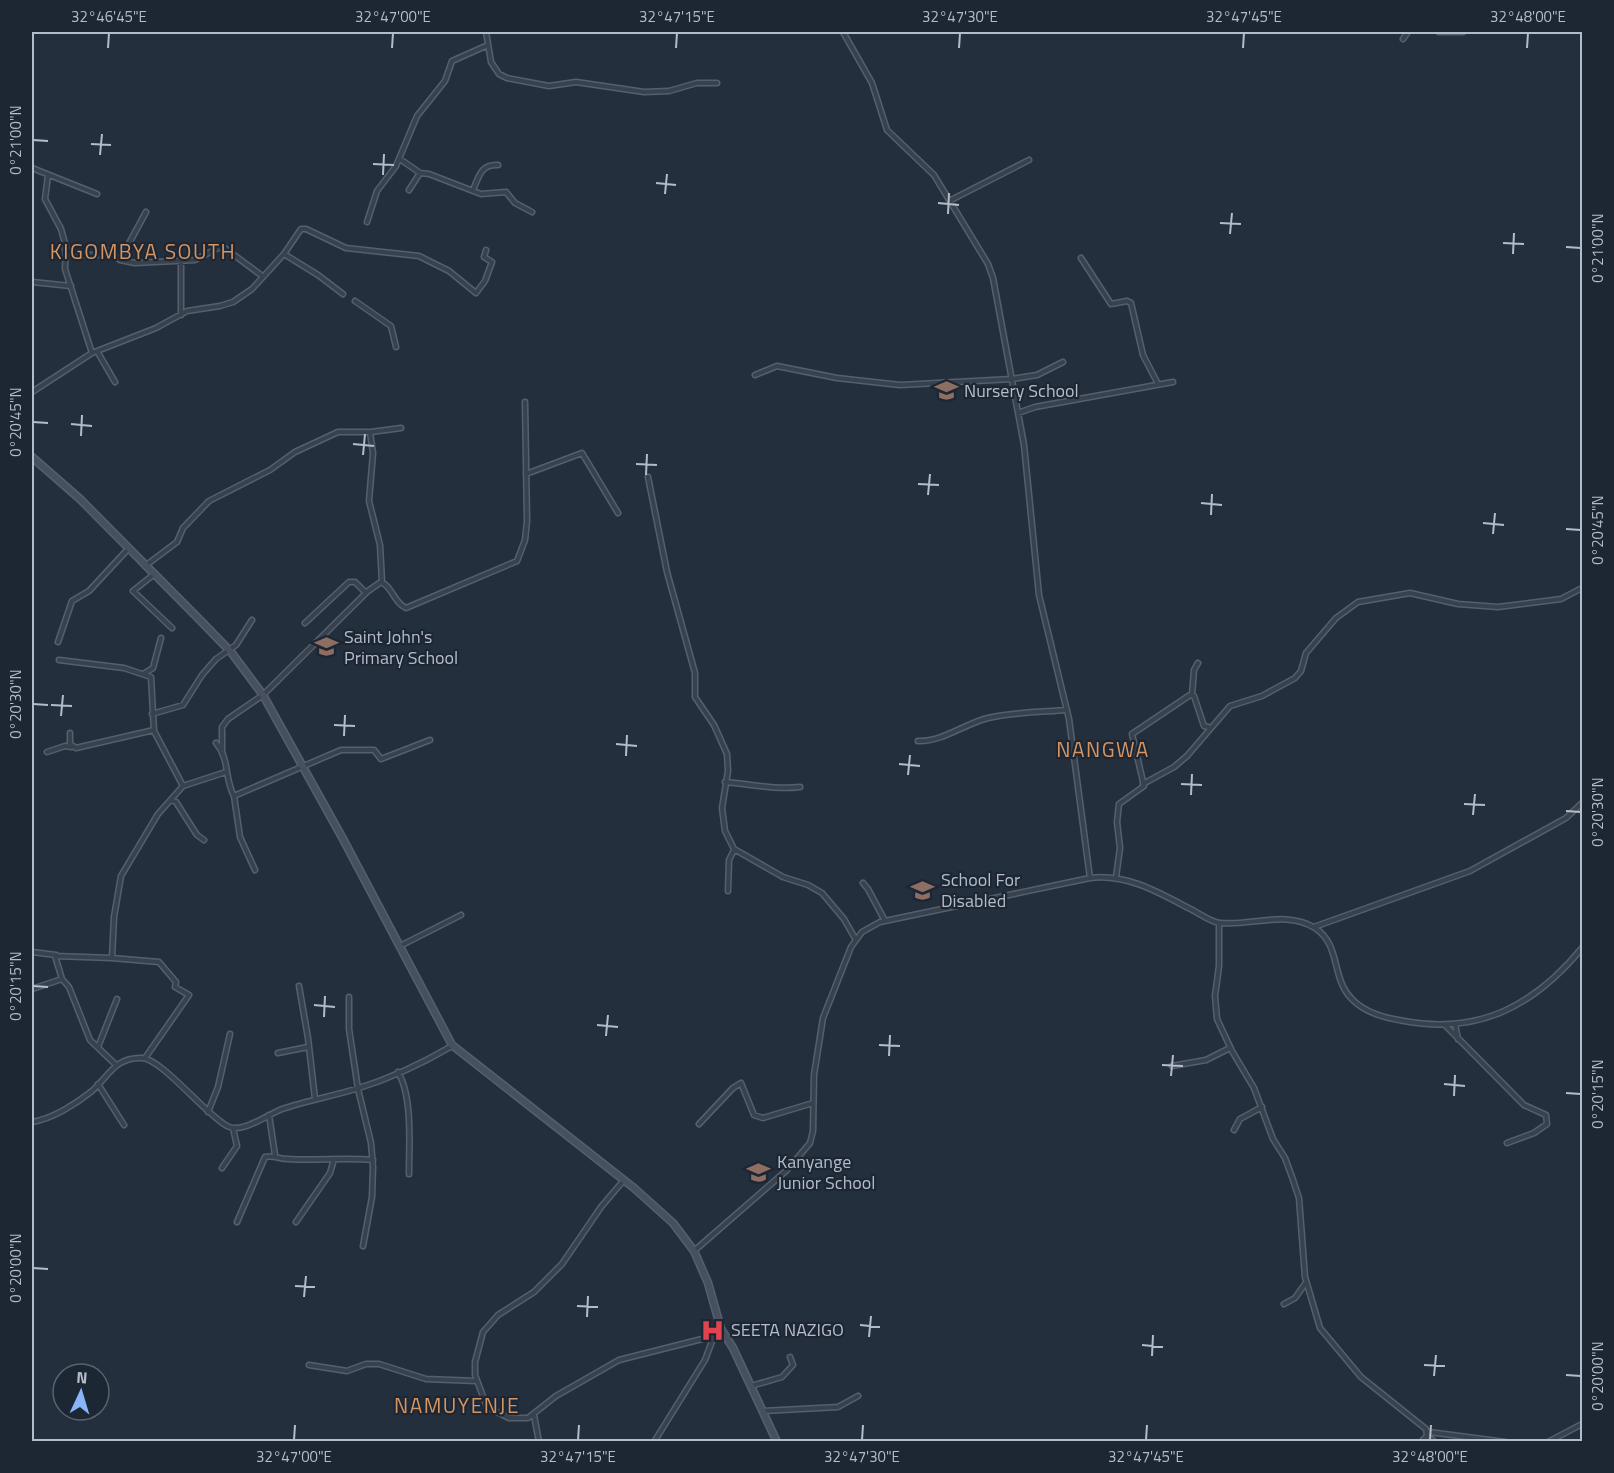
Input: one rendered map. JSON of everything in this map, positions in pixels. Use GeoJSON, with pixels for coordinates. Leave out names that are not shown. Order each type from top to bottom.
{"type":"FeatureCollection","features":[{"type":"Feature","properties":{"kind":"street"},"geometry":{"type":"LineString","coordinates":[[486,32],[491,62],[499,74],[549,86],[576,82],[644,92],[669,91],[697,83],[717,83]]}},
{"type":"Feature","properties":{"kind":"street"},"geometry":{"type":"LineString","coordinates":[[843,32],[872,83],[887,130],[925,163],[951,200],[988,264],[993,278],[1024,445],[1039,595],[1067,710],[1090,878]]}},
{"type":"Feature","properties":{"kind":"street"},"geometry":{"type":"LineString","coordinates":[[1403,39],[1408,32]]}},
{"type":"Feature","properties":{"kind":"street"},"geometry":{"type":"LineString","coordinates":[[1439,32],[1463,32]]}},
{"type":"Feature","properties":{"kind":"street"},"geometry":{"type":"LineString","coordinates":[[367,222],[377,191],[392,173],[417,116],[445,81],[452,61],[488,45]]}},
{"type":"Feature","properties":{"kind":"street"},"geometry":{"type":"LineString","coordinates":[[400,159],[420,173],[481,194],[506,192],[515,203],[532,212]]}},
{"type":"Feature","properties":{"kind":"street"},"geometry":{"type":"LineString","coordinates":[[951,200],[1029,160]]}},
{"type":"Feature","properties":{"kind":"street"},"geometry":{"type":"LineString","coordinates":[[473,190],[479,173],[485,168],[498,165]]}},
{"type":"Feature","properties":{"kind":"street"},"geometry":{"type":"LineString","coordinates":[[32,168],[97,194]]}},
{"type":"Feature","properties":{"kind":"street"},"geometry":{"type":"LineString","coordinates":[[409,190],[420,173]]}},
{"type":"Feature","properties":{"kind":"street"},"geometry":{"type":"LineString","coordinates":[[48,174],[45,199],[61,229],[65,249],[65,269],[92,353]]}},
{"type":"Feature","properties":{"kind":"street"},"geometry":{"type":"LineString","coordinates":[[120,260],[146,212]]}},
{"type":"Feature","properties":{"kind":"street"},"geometry":{"type":"LineString","coordinates":[[32,393],[92,353],[198,308],[226,305],[247,292],[261,275],[284,254],[301,229],[306,229],[346,248],[419,256],[449,271],[476,293],[485,281],[492,262],[484,257],[486,250]]}},
{"type":"Feature","properties":{"kind":"street"},"geometry":{"type":"LineString","coordinates":[[65,249],[79,255],[100,255],[105,249],[120,260],[135,263],[195,260],[222,246],[261,275]]}},
{"type":"Feature","properties":{"kind":"street"},"geometry":{"type":"LineString","coordinates":[[284,254],[343,294]]}},
{"type":"Feature","properties":{"kind":"street"},"geometry":{"type":"LineString","coordinates":[[1081,258],[1111,304],[1127,301],[1131,303],[1143,355],[1158,384]]}},
{"type":"Feature","properties":{"kind":"street"},"geometry":{"type":"LineString","coordinates":[[181,315],[182,260]]}},
{"type":"Feature","properties":{"kind":"street"},"geometry":{"type":"LineString","coordinates":[[32,282],[71,286]]}},
{"type":"Feature","properties":{"kind":"street"},"geometry":{"type":"LineString","coordinates":[[355,301],[391,326],[396,347]]}},
{"type":"Feature","properties":{"kind":"street"},"geometry":{"type":"LineString","coordinates":[[98,351],[115,382]]}},
{"type":"Feature","properties":{"kind":"street"},"geometry":{"type":"LineString","coordinates":[[754,375],[777,366],[837,378],[900,385],[1012,379],[1037,375],[1063,362]]}},
{"type":"Feature","properties":{"kind":"street"},"geometry":{"type":"LineString","coordinates":[[1018,413],[1035,406],[1077,401],[1173,382]]}},
{"type":"Feature","properties":{"kind":"street"},"geometry":{"type":"LineString","coordinates":[[370,432],[373,453],[369,501],[380,545],[382,582],[401,607],[406,608],[517,561],[525,540],[525,402]]}},
{"type":"Feature","properties":{"kind":"street"},"geometry":{"type":"LineString","coordinates":[[145,567],[177,542],[183,528],[209,501],[332,434],[342,431],[370,432],[401,428]]}},
{"type":"Feature","properties":{"kind":"street"},"geometry":{"type":"LineString","coordinates":[[526,474],[582,453],[618,513]]}},
{"type":"Feature","properties":{"kind":"street"},"geometry":{"type":"LineString","coordinates":[[32,457],[80,499],[227,649],[262,695],[452,1045],[662,1211],[694,1251],[708,1283],[721,1329],[777,1442]]}},
{"type":"Feature","properties":{"kind":"street"},"geometry":{"type":"LineString","coordinates":[[648,477],[668,578],[695,674],[696,698],[714,725],[727,754],[722,808],[725,831],[734,849],[783,877],[804,883],[822,893],[844,919],[856,940]]}},
{"type":"Feature","properties":{"kind":"street"},"geometry":{"type":"LineString","coordinates":[[58,642],[71,603],[89,591],[128,549]]}},
{"type":"Feature","properties":{"kind":"street"},"geometry":{"type":"LineString","coordinates":[[153,575],[133,591],[172,628]]}},
{"type":"Feature","properties":{"kind":"street"},"geometry":{"type":"LineString","coordinates":[[305,623],[349,582],[355,582],[366,593]]}},
{"type":"Feature","properties":{"kind":"street"},"geometry":{"type":"LineString","coordinates":[[255,870],[240,837],[234,796],[222,751],[222,727],[228,719],[262,695],[366,593],[382,582]]}},
{"type":"Feature","properties":{"kind":"street"},"geometry":{"type":"LineString","coordinates":[[1116,877],[1120,848],[1119,804],[1143,784],[1174,767],[1230,706],[1262,696],[1295,678],[1301,671],[1306,653],[1336,618],[1358,602],[1410,593],[1458,604],[1498,607],[1561,599],[1582,588]]}},
{"type":"Feature","properties":{"kind":"street"},"geometry":{"type":"LineString","coordinates":[[152,714],[183,705],[202,675],[227,649],[236,645],[252,620]]}},
{"type":"Feature","properties":{"kind":"street"},"geometry":{"type":"LineString","coordinates":[[144,673],[153,668],[161,638]]}},
{"type":"Feature","properties":{"kind":"street"},"geometry":{"type":"LineString","coordinates":[[59,660],[124,668],[144,673],[153,681],[152,714],[155,729],[183,786]]}},
{"type":"Feature","properties":{"kind":"street"},"geometry":{"type":"LineString","coordinates":[[1198,663],[1194,670],[1192,694],[1204,726],[1209,727]]}},
{"type":"Feature","properties":{"kind":"street"},"geometry":{"type":"LineString","coordinates":[[1143,784],[1132,734],[1192,694]]}},
{"type":"Feature","properties":{"kind":"street"},"geometry":{"type":"LineString","coordinates":[[918,741],[935,740],[952,730],[990,717],[1067,710]]}},
{"type":"Feature","properties":{"kind":"street"},"geometry":{"type":"LineString","coordinates":[[47,752],[64,746],[103,743],[155,729]]}},
{"type":"Feature","properties":{"kind":"street"},"geometry":{"type":"LineString","coordinates":[[70,733],[71,747]]}},
{"type":"Feature","properties":{"kind":"street"},"geometry":{"type":"LineString","coordinates":[[234,796],[343,749],[374,750],[381,759],[430,740]]}},
{"type":"Feature","properties":{"kind":"street"},"geometry":{"type":"LineString","coordinates":[[216,743],[222,751]]}},
{"type":"Feature","properties":{"kind":"street"},"geometry":{"type":"LineString","coordinates":[[112,957],[114,917],[121,876],[158,814],[183,786],[226,772]]}},
{"type":"Feature","properties":{"kind":"street"},"geometry":{"type":"LineString","coordinates":[[725,782],[754,783],[770,789],[800,787]]}},
{"type":"Feature","properties":{"kind":"street"},"geometry":{"type":"LineString","coordinates":[[171,800],[176,802],[197,835],[204,840]]}},
{"type":"Feature","properties":{"kind":"street"},"geometry":{"type":"LineString","coordinates":[[1314,927],[1470,871],[1498,853],[1566,818],[1582,803]]}},
{"type":"Feature","properties":{"kind":"street"},"geometry":{"type":"LineString","coordinates":[[728,891],[729,858],[734,849]]}},
{"type":"Feature","properties":{"kind":"street"},"geometry":{"type":"LineString","coordinates":[[694,1251],[746,1209],[800,1156],[813,1135],[813,1103],[821,1026],[856,940],[868,928],[885,921],[1090,878],[1116,877],[1154,891],[1219,924],[1287,919],[1314,927],[1332,947],[1341,985],[1356,1004],[1392,1019],[1444,1024],[1482,1021],[1535,994],[1553,981],[1582,948]]}},
{"type":"Feature","properties":{"kind":"street"},"geometry":{"type":"LineString","coordinates":[[863,883],[885,921]]}},
{"type":"Feature","properties":{"kind":"street"},"geometry":{"type":"LineString","coordinates":[[399,946],[461,915]]}},
{"type":"Feature","properties":{"kind":"street"},"geometry":{"type":"LineString","coordinates":[[1219,924],[1215,1011],[1230,1048],[1254,1088],[1273,1139],[1285,1158],[1299,1198],[1306,1284],[1320,1328],[1326,1338],[1361,1377],[1435,1442]]}},
{"type":"Feature","properties":{"kind":"street"},"geometry":{"type":"LineString","coordinates":[[32,952],[159,962],[174,978],[175,987],[189,995],[145,1058]]}},
{"type":"Feature","properties":{"kind":"street"},"geometry":{"type":"LineString","coordinates":[[56,955],[62,979],[69,987],[90,1040],[115,1064]]}},
{"type":"Feature","properties":{"kind":"street"},"geometry":{"type":"LineString","coordinates":[[32,989],[62,979]]}},
{"type":"Feature","properties":{"kind":"street"},"geometry":{"type":"LineString","coordinates":[[298,986],[315,1099]]}},
{"type":"Feature","properties":{"kind":"street"},"geometry":{"type":"LineString","coordinates":[[349,997],[349,1029],[358,1089],[373,1160],[372,1197],[363,1246]]}},
{"type":"Feature","properties":{"kind":"street"},"geometry":{"type":"LineString","coordinates":[[98,1047],[117,999]]}},
{"type":"Feature","properties":{"kind":"street"},"geometry":{"type":"LineString","coordinates":[[1444,1024],[1524,1105],[1546,1115],[1546,1126],[1541,1130],[1507,1143]]}},
{"type":"Feature","properties":{"kind":"street"},"geometry":{"type":"LineString","coordinates":[[1455,1024],[1458,1040]]}},
{"type":"Feature","properties":{"kind":"street"},"geometry":{"type":"LineString","coordinates":[[208,1112],[218,1087],[230,1034]]}},
{"type":"Feature","properties":{"kind":"street"},"geometry":{"type":"LineString","coordinates":[[233,1128],[315,1099],[358,1089],[452,1045]]}},
{"type":"Feature","properties":{"kind":"street"},"geometry":{"type":"LineString","coordinates":[[278,1053],[308,1047]]}},
{"type":"Feature","properties":{"kind":"street"},"geometry":{"type":"LineString","coordinates":[[1172,1066],[1206,1060],[1230,1048]]}},
{"type":"Feature","properties":{"kind":"street"},"geometry":{"type":"LineString","coordinates":[[32,1122],[55,1114],[87,1095],[115,1064],[145,1058],[156,1064],[208,1112],[233,1128],[237,1146],[222,1168]]}},
{"type":"Feature","properties":{"kind":"street"},"geometry":{"type":"LineString","coordinates":[[398,1072],[404,1085],[408,1122],[409,1174]]}},
{"type":"Feature","properties":{"kind":"street"},"geometry":{"type":"LineString","coordinates":[[699,1124],[733,1088],[741,1083],[754,1115],[763,1118],[813,1103]]}},
{"type":"Feature","properties":{"kind":"street"},"geometry":{"type":"LineString","coordinates":[[98,1084],[124,1125]]}},
{"type":"Feature","properties":{"kind":"street"},"geometry":{"type":"LineString","coordinates":[[1234,1130],[1240,1119],[1262,1107]]}},
{"type":"Feature","properties":{"kind":"street"},"geometry":{"type":"LineString","coordinates":[[269,1114],[275,1155]]}},
{"type":"Feature","properties":{"kind":"street"},"geometry":{"type":"LineString","coordinates":[[237,1222],[265,1158],[275,1155],[286,1159],[334,1159],[344,1156],[373,1160]]}},
{"type":"Feature","properties":{"kind":"street"},"geometry":{"type":"LineString","coordinates":[[296,1222],[330,1173],[334,1159]]}},
{"type":"Feature","properties":{"kind":"street"},"geometry":{"type":"LineString","coordinates":[[624,1180],[601,1207],[562,1264],[534,1292],[498,1315],[483,1332],[475,1362],[476,1381],[487,1407],[515,1419],[534,1415],[556,1396],[619,1360],[714,1336]]}},
{"type":"Feature","properties":{"kind":"street"},"geometry":{"type":"LineString","coordinates":[[1284,1304],[1295,1298],[1306,1284]]}},
{"type":"Feature","properties":{"kind":"street"},"geometry":{"type":"LineString","coordinates":[[654,1442],[705,1360],[714,1336],[721,1329]]}},
{"type":"Feature","properties":{"kind":"street"},"geometry":{"type":"LineString","coordinates":[[751,1386],[788,1373],[794,1365],[790,1357]]}},
{"type":"Feature","properties":{"kind":"street"},"geometry":{"type":"LineString","coordinates":[[309,1365],[346,1371],[366,1364],[379,1364],[426,1379],[476,1381]]}},
{"type":"Feature","properties":{"kind":"street"},"geometry":{"type":"LineString","coordinates":[[763,1411],[838,1407],[858,1396]]}},
{"type":"Feature","properties":{"kind":"street"},"geometry":{"type":"LineString","coordinates":[[534,1415],[539,1442]]}},
{"type":"Feature","properties":{"kind":"street"},"geometry":{"type":"LineString","coordinates":[[1548,1442],[1582,1424]]}},
{"type":"Feature","properties":{"kind":"street"},"geometry":{"type":"LineString","coordinates":[[1420,1442],[1428,1434]]}},
{"type":"Feature","properties":{"kind":"street"},"geometry":{"type":"LineString","coordinates":[[1428,1434],[1505,1442]]}},
{"type":"Feature","properties":{"kind":"place","name":"Nursery School"},"geometry":{"type":"Point","coordinates":[946,391]}},
{"type":"Feature","properties":{"kind":"place","name":"Saint John's Primary School"},"geometry":{"type":"Point","coordinates":[326,647]}},
{"type":"Feature","properties":{"kind":"place","name":"School For Disabled"},"geometry":{"type":"Point","coordinates":[923,890]}},
{"type":"Feature","properties":{"kind":"place","name":"Kanyange Junior School"},"geometry":{"type":"Point","coordinates":[759,1172]}},
{"type":"Feature","properties":{"kind":"place","name":"SEETA NAZIGO"},"geometry":{"type":"Point","coordinates":[713,1330]}},
{"type":"Feature","properties":{"kind":"district","name":"KIGOMBYA SOUTH"},"geometry":{"type":"Point","coordinates":[143,252]}},
{"type":"Feature","properties":{"kind":"district","name":"NANGWA"},"geometry":{"type":"Point","coordinates":[1103,750]}},
{"type":"Feature","properties":{"kind":"district","name":"NAMUYENJE"},"geometry":{"type":"Point","coordinates":[457,1406]}}]}
